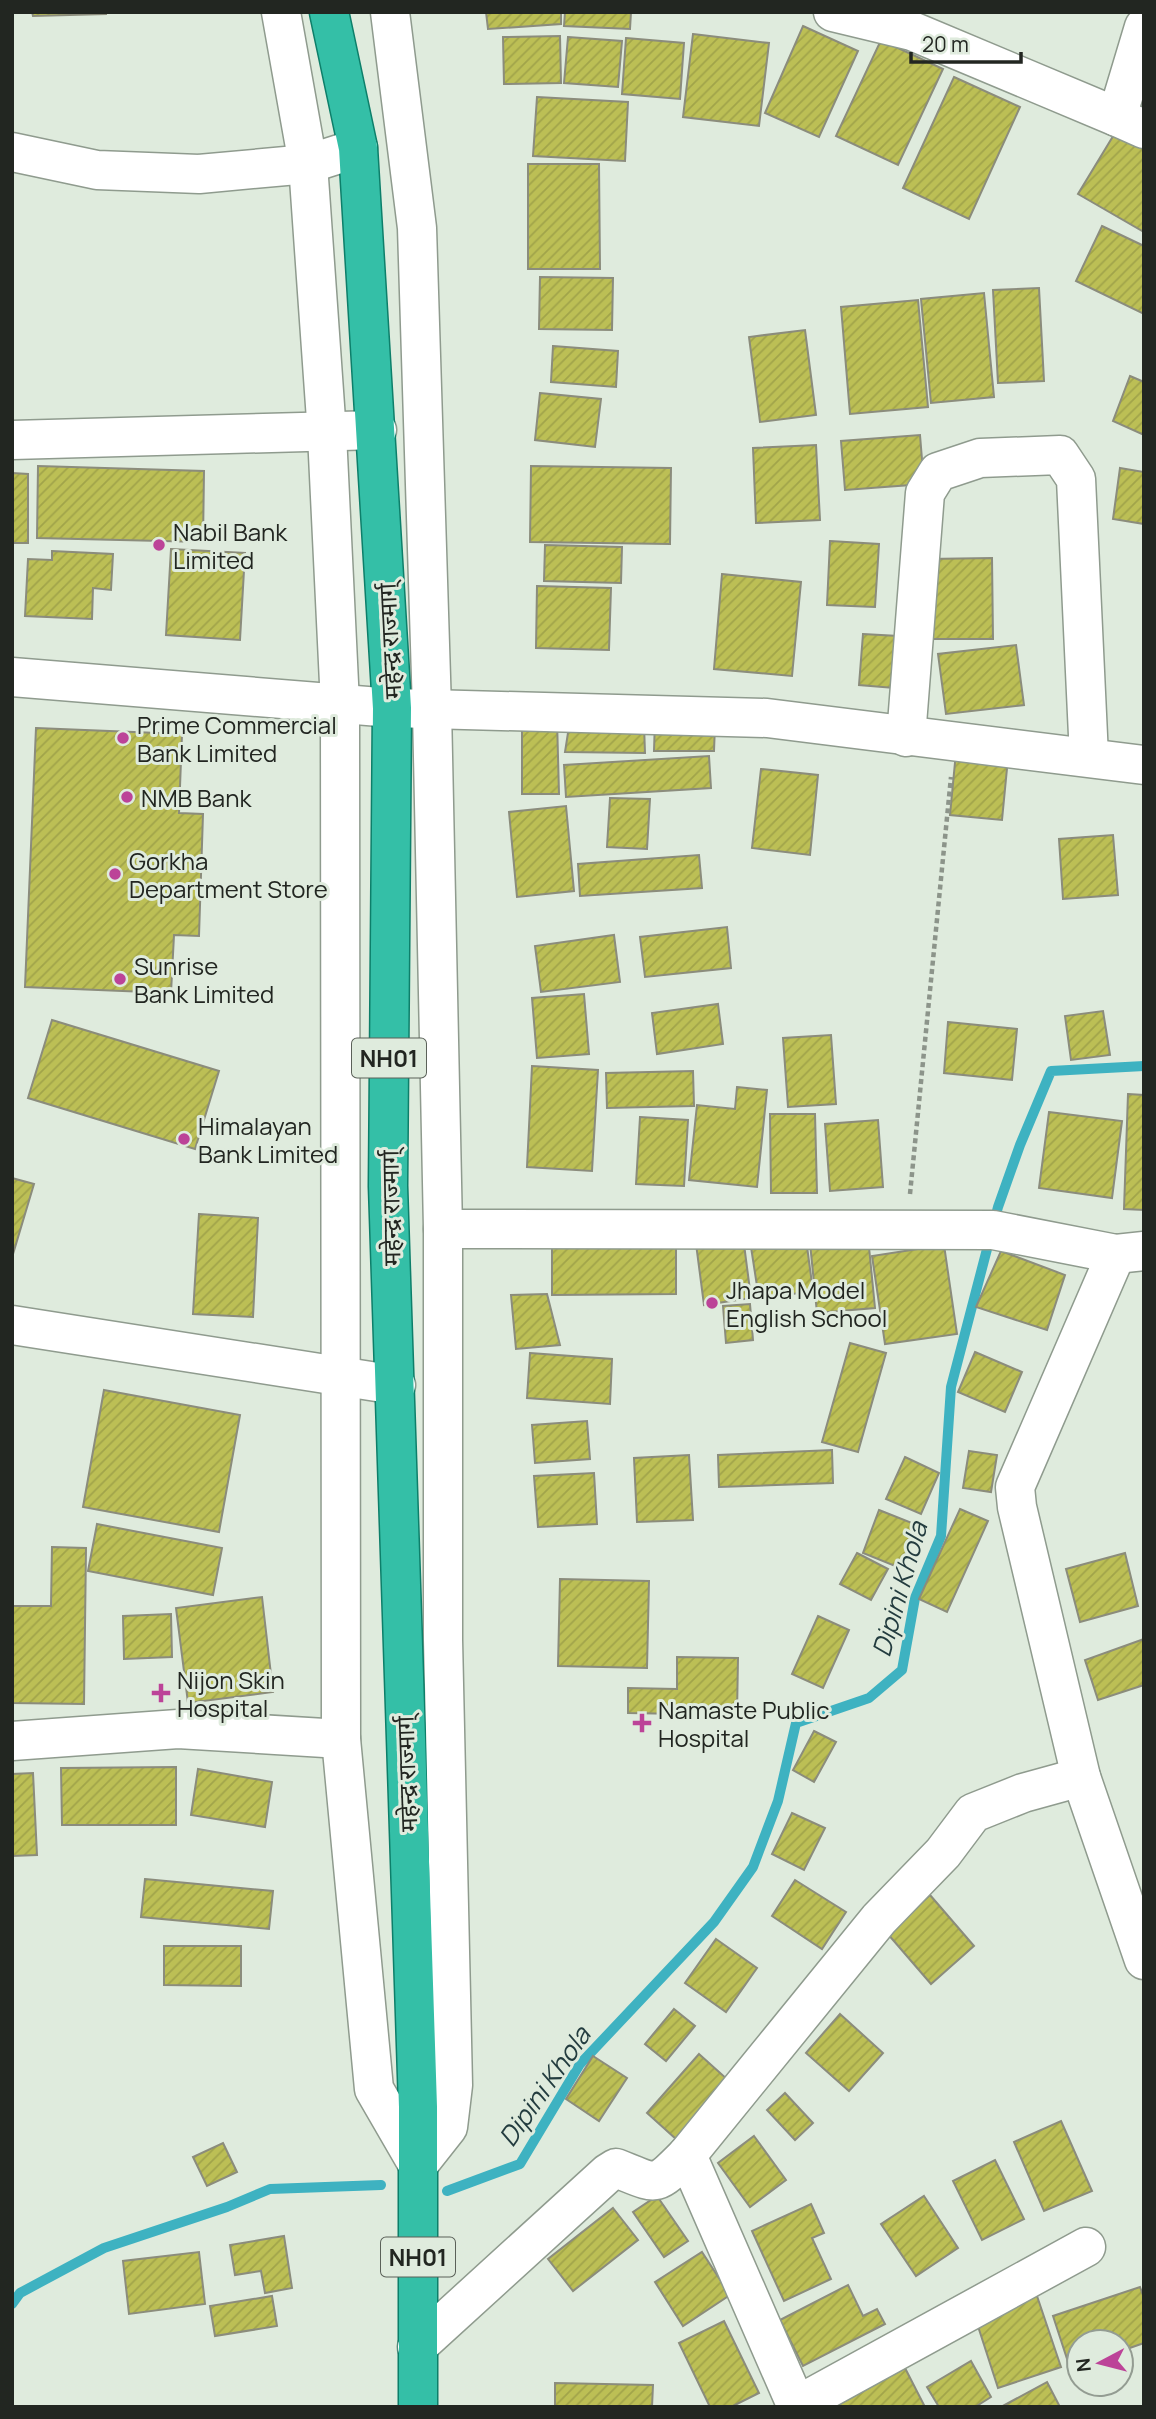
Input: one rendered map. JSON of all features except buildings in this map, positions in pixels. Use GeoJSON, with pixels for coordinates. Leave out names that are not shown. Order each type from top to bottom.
{"type":"FeatureCollection","features":[{"type":"Feature","properties":{"kind":"highway","name":"महेन्द्र राज्मार्ग्"},"geometry":{"type":"LineString","coordinates":[[329,12],[358,148],[392,708],[388,1186],[418,2165],[418,2407]]}},
{"type":"Feature","properties":{"kind":"street"},"geometry":{"type":"LineString","coordinates":[[281,12],[308,164],[327,433],[340,704],[341,1738],[374,2090],[418,2165],[447,2127],[453,2085],[443,1640],[443,1229],[432,709],[417,228],[390,12]]}},
{"type":"Feature","properties":{"kind":"street"},"geometry":{"type":"LineString","coordinates":[[832,12],[912,31],[1130,123],[1144,27]]}},
{"type":"Feature","properties":{"kind":"street"},"geometry":{"type":"LineString","coordinates":[[12,152],[97,170],[198,174],[308,164],[358,148]]}},
{"type":"Feature","properties":{"kind":"street"},"geometry":{"type":"LineString","coordinates":[[12,440],[377,430]]}},
{"type":"Feature","properties":{"kind":"street"},"geometry":{"type":"LineString","coordinates":[[906,737],[925,493],[937,472],[980,458],[1060,456],[1076,479],[1089,757]]}},
{"type":"Feature","properties":{"kind":"street"},"geometry":{"type":"LineString","coordinates":[[12,677],[392,708],[767,718],[1144,765]]}},
{"type":"Feature","properties":{"kind":"street"},"geometry":{"type":"LineString","coordinates":[[443,1229],[993,1230],[1130,1252],[1015,1487],[1017,1507],[1081,1777],[1144,1960]]}},
{"type":"Feature","properties":{"kind":"street"},"geometry":{"type":"LineString","coordinates":[[12,1325],[396,1385]]}},
{"type":"Feature","properties":{"kind":"street"},"geometry":{"type":"LineString","coordinates":[[12,1741],[178,1729],[341,1738]]}},
{"type":"Feature","properties":{"kind":"street"},"geometry":{"type":"LineString","coordinates":[[417,2347],[608,2173],[616,2168],[652,2183],[662,2180],[687,2155],[879,1919],[943,1853],[973,1813],[1023,1793],[1081,1777]]}},
{"type":"Feature","properties":{"kind":"street"},"geometry":{"type":"LineString","coordinates":[[687,2155],[797,2407],[1087,2247]]}},
{"type":"Feature","properties":{"kind":"path"},"geometry":{"type":"LineString","coordinates":[[906,1229],[954,742]]}},
{"type":"Feature","properties":{"kind":"waterway","name":"Dipini Khola"},"geometry":{"type":"LineString","coordinates":[[447,2191],[520,2164],[580,2064],[714,1922],[753,1867],[778,1801],[796,1723],[869,1698],[902,1670],[915,1598],[941,1536],[951,1387],[998,1207],[1020,1145],[1051,1071],[1144,1066]]}},
{"type":"Feature","properties":{"kind":"waterway","name":"Dipini Khola"},"geometry":{"type":"LineString","coordinates":[[12,2304],[20,2293],[104,2248],[227,2207],[270,2189],[381,2185]]}},
{"type":"Feature","properties":{"kind":"place","name":"Nabil Bank Limited"},"geometry":{"type":"Point","coordinates":[159,545]}},
{"type":"Feature","properties":{"kind":"place","name":"Prime Commercial Bank Limited"},"geometry":{"type":"Point","coordinates":[123,738]}},
{"type":"Feature","properties":{"kind":"place","name":"NMB Bank"},"geometry":{"type":"Point","coordinates":[127,797]}},
{"type":"Feature","properties":{"kind":"place","name":"Gorkha Department Store"},"geometry":{"type":"Point","coordinates":[115,874]}},
{"type":"Feature","properties":{"kind":"place","name":"Sunrise Bank Limited"},"geometry":{"type":"Point","coordinates":[120,979]}},
{"type":"Feature","properties":{"kind":"place","name":"Himalayan Bank Limited"},"geometry":{"type":"Point","coordinates":[184,1139]}},
{"type":"Feature","properties":{"kind":"place","name":"Jhapa Model English School"},"geometry":{"type":"Point","coordinates":[712,1303]}},
{"type":"Feature","properties":{"kind":"place","name":"Nijon Skin Hospital"},"geometry":{"type":"Point","coordinates":[161,1693]}},
{"type":"Feature","properties":{"kind":"place","name":"Namaste Public Hospital"},"geometry":{"type":"Point","coordinates":[642,1723]}}]}
